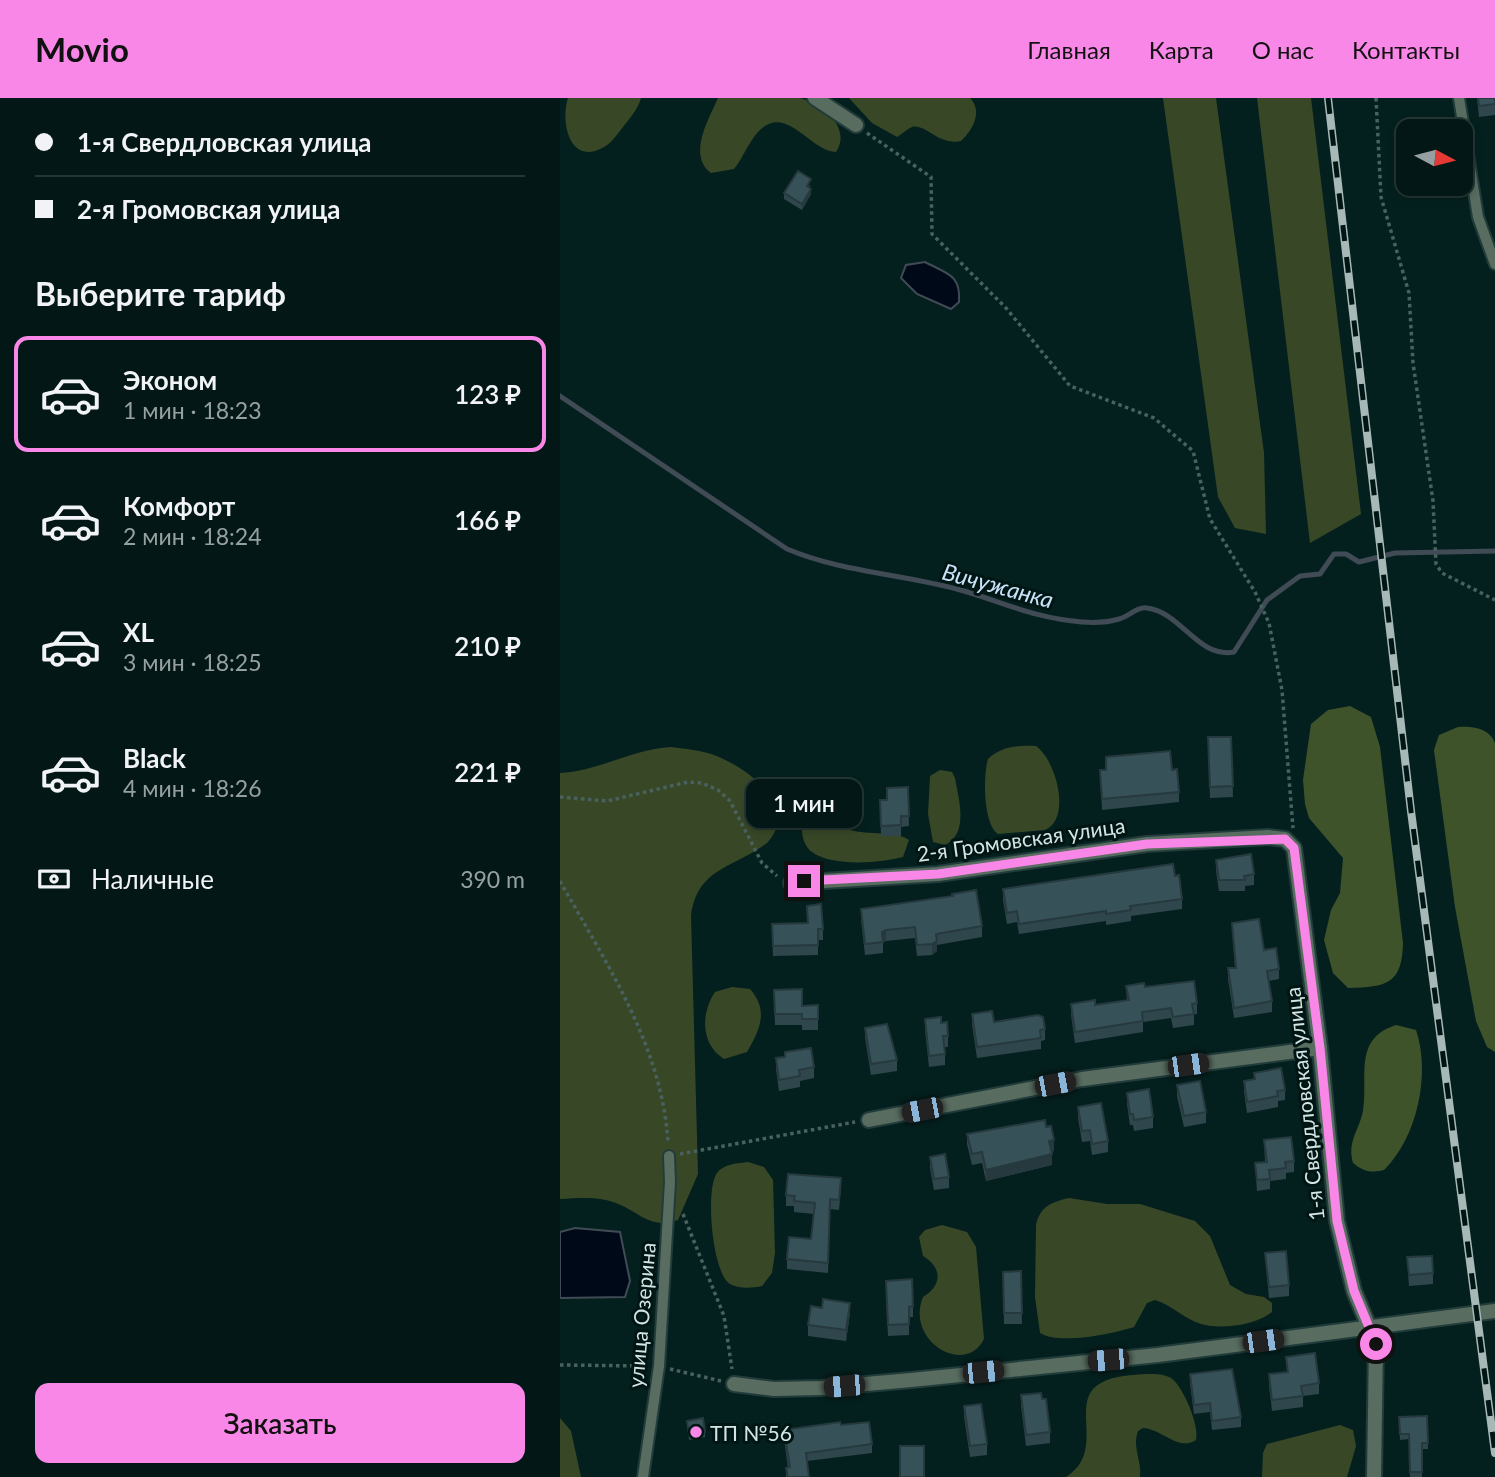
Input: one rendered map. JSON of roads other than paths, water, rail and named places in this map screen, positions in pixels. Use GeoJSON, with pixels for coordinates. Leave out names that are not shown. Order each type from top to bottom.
{"type":"FeatureCollection","features":[{"type":"Feature","properties":{"kind":"street"},"geometry":{"type":"LineString","coordinates":[[815,98],[856,125]]}},
{"type":"Feature","properties":{"kind":"street","name":"2-я Громовская улица"},"geometry":{"type":"LineString","coordinates":[[791,883],[938,874],[1147,844],[1268,837],[1285,839],[1294,848]]}},
{"type":"Feature","properties":{"kind":"street","name":"1-я Свердловская улица"},"geometry":{"type":"LineString","coordinates":[[1294,848],[1320,1048],[1337,1221],[1354,1291],[1376,1344],[1374,1477]]}},
{"type":"Feature","properties":{"kind":"street"},"geometry":{"type":"LineString","coordinates":[[869,1119],[1082,1079],[1320,1048]]}},
{"type":"Feature","properties":{"kind":"street"},"geometry":{"type":"LineString","coordinates":[[734,1384],[774,1389],[847,1385],[1158,1355],[1495,1311]]}},
{"type":"Feature","properties":{"kind":"lane"},"geometry":{"type":"LineString","coordinates":[[1459,98],[1478,218],[1495,264]]}},
{"type":"Feature","properties":{"kind":"lane","name":"улица Озерина"},"geometry":{"type":"LineString","coordinates":[[643,1477],[659,1366],[670,1182],[669,1156]]}},
{"type":"Feature","properties":{"kind":"water"},"geometry":{"type":"Polygon","coordinates":[[[925,262],[955,280],[959,302],[951,309],[917,294],[901,278],[906,265],[925,262]]]}},
{"type":"Feature","properties":{"kind":"water"},"geometry":{"type":"Polygon","coordinates":[[[575,1228],[620,1232],[630,1281],[625,1297],[560,1298],[560,1232],[575,1228]]]}},
{"type":"Feature","properties":{"kind":"waterway","name":"Вичужанка"},"geometry":{"type":"LineString","coordinates":[[560,396],[787,549],[830,563],[942,585],[1035,614],[1065,620],[1105,622],[1147,608],[1159,611],[1210,649],[1221,652],[1234,652],[1267,600],[1300,576],[1320,574],[1334,554],[1346,554],[1359,562],[1395,553],[1495,551]]}},
{"type":"Feature","properties":{"kind":"railway"},"geometry":{"type":"LineString","coordinates":[[1328,98],[1411,811],[1495,1453]]}},
{"type":"Feature","properties":{"kind":"place","name":"ТП №56"},"geometry":{"type":"Point","coordinates":[696,1432]}}]}
